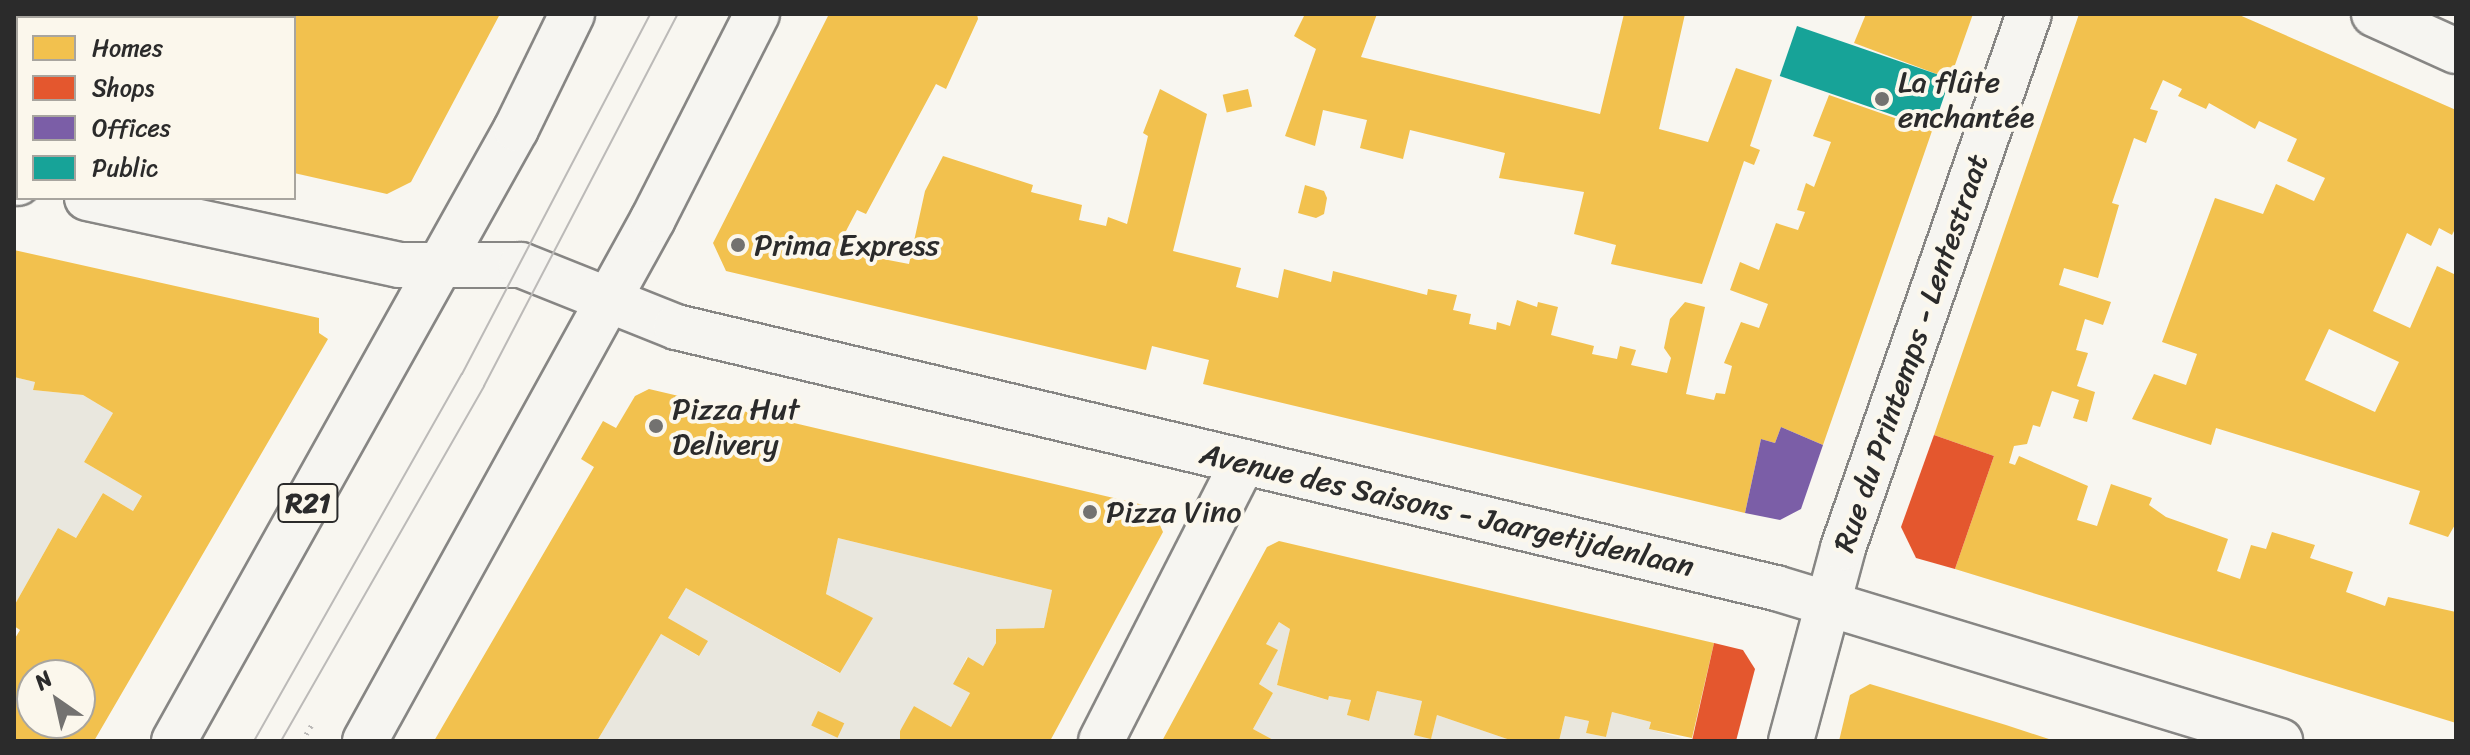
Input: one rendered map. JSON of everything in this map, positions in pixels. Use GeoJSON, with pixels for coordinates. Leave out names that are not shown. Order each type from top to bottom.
{"type":"FeatureCollection","features":[{"type":"Feature","properties":{"kind":"street","name":"R21"},"geometry":{"type":"LineString","coordinates":[[174,741],[516,129],[572,14]]}},
{"type":"Feature","properties":{"kind":"street"},"geometry":{"type":"LineString","coordinates":[[365,741],[608,300],[757,14]]}},
{"type":"Feature","properties":{"kind":"street","name":"Rue du Printemps - Lentestraat"},"geometry":{"type":"LineString","coordinates":[[1791,741],[1826,602],[2029,14]]}},
{"type":"Feature","properties":{"kind":"street"},"geometry":{"type":"LineString","coordinates":[[2374,14],[2456,51]]}},
{"type":"Feature","properties":{"kind":"street","name":"Avenue des Saisons - Jaargetijdenlaan"},"geometry":{"type":"LineString","coordinates":[[96,200],[399,265],[521,265],[676,327],[1826,602],[2280,741]]}},
{"type":"Feature","properties":{"kind":"street"},"geometry":{"type":"LineString","coordinates":[[1101,741],[1243,462]]}},
{"type":"Feature","properties":{"kind":"shaded area"},"geometry":{"type":"Polygon","coordinates":[[[14,377],[35,382],[33,390],[83,395],[113,413],[84,462],[142,496],[133,511],[103,493],[76,538],[58,528],[14,606],[14,377]]]}},
{"type":"Feature","properties":{"kind":"shaded area"},"geometry":{"type":"Polygon","coordinates":[[[838,538],[1052,590],[1044,628],[996,629],[996,643],[983,666],[967,657],[954,683],[970,693],[951,727],[914,706],[900,741],[597,741],[661,634],[698,656],[707,642],[668,618],[686,588],[839,673],[872,618],[826,594],[838,538]]]}},
{"type":"Feature","properties":{"kind":"shaded area"},"geometry":{"type":"Polygon","coordinates":[[[1279,622],[1290,629],[1277,685],[1327,700],[1329,696],[1351,700],[1348,715],[1369,721],[1377,691],[1422,701],[1414,734],[1431,738],[1437,715],[1513,741],[1275,741],[1253,729],[1273,693],[1259,684],[1277,651],[1266,644],[1279,622]]]}},
{"type":"Feature","properties":{"kind":"shaded area"},"geometry":{"type":"Polygon","coordinates":[[[1612,712],[1651,722],[1650,729],[1692,741],[1559,741],[1565,716],[1589,721],[1586,733],[1606,737],[1612,712]]]}},
{"type":"Feature","properties":{"kind":"building: Homes"},"geometry":{"type":"Polygon","coordinates":[[[14,14],[72,14],[16,16],[16,63],[14,14]]]}},
{"type":"Feature","properties":{"kind":"building: Homes"},"geometry":{"type":"Polygon","coordinates":[[[206,14],[212,16],[152,16],[206,14]]]}},
{"type":"Feature","properties":{"kind":"building: Homes"},"geometry":{"type":"Polygon","coordinates":[[[500,14],[411,182],[387,194],[296,173],[296,16],[230,16],[500,14]]]}},
{"type":"Feature","properties":{"kind":"building: Homes"},"geometry":{"type":"Polygon","coordinates":[[[829,14],[977,14],[978,19],[946,89],[936,84],[866,214],[857,210],[836,250],[909,264],[925,191],[943,156],[1033,185],[1031,192],[1082,205],[1079,220],[1106,226],[1108,217],[1127,224],[1148,136],[1143,133],[1160,89],[1207,114],[1173,251],[1241,268],[1236,287],[1278,298],[1284,269],[1331,282],[1333,271],[1427,295],[1428,289],[1457,295],[1453,310],[1471,314],[1469,324],[1496,330],[1497,322],[1510,326],[1517,300],[1537,307],[1538,302],[1558,307],[1551,335],[1594,346],[1592,354],[1617,359],[1620,346],[1636,350],[1631,365],[1667,373],[1671,358],[1664,348],[1670,319],[1685,302],[1705,307],[1686,394],[1714,400],[1716,393],[1725,394],[1732,366],[1724,363],[1741,322],[1759,328],[1768,304],[1730,290],[1740,262],[1759,270],[1776,223],[1798,230],[1805,212],[1797,210],[1806,183],[1814,187],[1831,142],[1813,136],[1829,95],[1932,131],[1823,445],[1781,427],[1775,443],[1761,439],[1745,513],[1203,384],[1209,360],[1152,346],[1146,370],[726,271],[713,243],[829,14]]]}},
{"type":"Feature","properties":{"kind":"building: Homes"},"geometry":{"type":"Polygon","coordinates":[[[1305,14],[1377,14],[1361,57],[1600,114],[1624,14],[1685,14],[1659,129],[1708,142],[1736,68],[1772,80],[1750,146],[1760,150],[1754,165],[1744,161],[1702,284],[1611,264],[1616,245],[1574,234],[1584,192],[1499,178],[1505,153],[1410,130],[1403,159],[1360,148],[1367,120],[1323,110],[1315,146],[1285,136],[1316,49],[1294,36],[1305,14]]]}},
{"type":"Feature","properties":{"kind":"building: Homes"},"geometry":{"type":"Polygon","coordinates":[[[1866,14],[1973,14],[1950,79],[1854,43],[1866,14]]]}},
{"type":"Feature","properties":{"kind":"building: Homes"},"geometry":{"type":"Polygon","coordinates":[[[2079,14],[2237,14],[2456,110],[2456,227],[2452,235],[2439,228],[2431,246],[2407,233],[2373,311],[2410,328],[2437,266],[2456,275],[2456,523],[2448,537],[2409,524],[2420,491],[2216,428],[2211,445],[2132,419],[2154,374],[2186,385],[2197,354],[2162,342],[2215,198],[2263,214],[2276,184],[2314,201],[2325,178],[2287,161],[2297,139],[2259,121],[2255,129],[2209,103],[2206,109],[2178,96],[2182,89],[2163,80],[2150,109],[2158,111],[2146,143],[2134,138],[2112,203],[2119,205],[2098,278],[2064,268],[2059,285],[2111,302],[2103,325],[2085,319],[2076,350],[2088,353],[2077,386],[2095,392],[2087,422],[2073,418],[2079,400],[2052,391],[2040,427],[2033,425],[2027,444],[2014,446],[2009,463],[2015,465],[2019,456],[2088,486],[2077,520],[2097,526],[2111,484],[2152,498],[2149,505],[2166,517],[2228,539],[2217,571],[2240,579],[2251,545],[2266,549],[2272,532],[2315,545],[2310,558],[2353,572],[2346,592],[2385,606],[2388,597],[2456,612],[2456,723],[1955,569],[1994,456],[1934,435],[2079,14]],[[2329,329],[2305,380],[2375,412],[2399,362],[2329,329]]]}},
{"type":"Feature","properties":{"kind":"building: Homes"},"geometry":{"type":"Polygon","coordinates":[[[1248,89],[1252,107],[1227,112],[1223,95],[1248,89]]]}},
{"type":"Feature","properties":{"kind":"building: Homes"},"geometry":{"type":"Polygon","coordinates":[[[1305,185],[1324,191],[1327,198],[1324,214],[1316,218],[1298,213],[1305,185]]]}},
{"type":"Feature","properties":{"kind":"building: Homes"},"geometry":{"type":"Polygon","coordinates":[[[14,250],[319,318],[319,333],[328,339],[96,738],[96,659],[16,659],[16,739],[94,741],[14,741],[14,640],[20,630],[14,626],[14,606],[58,528],[76,538],[103,493],[133,511],[142,496],[84,462],[113,413],[83,395],[33,390],[35,382],[14,377],[14,250]]]}},
{"type":"Feature","properties":{"kind":"building: Homes"},"geometry":{"type":"Polygon","coordinates":[[[649,389],[1152,507],[1163,532],[1050,741],[900,741],[900,731],[914,706],[951,727],[970,693],[953,684],[968,657],[983,666],[996,643],[996,629],[1044,628],[1052,590],[838,538],[826,594],[873,618],[840,673],[686,588],[668,618],[708,641],[699,656],[661,634],[597,741],[434,741],[594,467],[581,459],[603,421],[616,428],[635,396],[649,389]]]}},
{"type":"Feature","properties":{"kind":"building: Homes"},"geometry":{"type":"Polygon","coordinates":[[[1279,541],[1714,643],[1692,738],[1649,729],[1651,722],[1612,712],[1606,737],[1586,733],[1589,721],[1565,716],[1559,741],[1513,741],[1437,715],[1431,739],[1414,735],[1422,701],[1377,691],[1369,721],[1347,715],[1351,700],[1329,696],[1328,700],[1277,685],[1290,629],[1279,622],[1266,644],[1278,650],[1259,684],[1273,693],[1253,729],[1275,741],[1162,741],[1267,547],[1279,541]]]}},
{"type":"Feature","properties":{"kind":"building: Homes"},"geometry":{"type":"Polygon","coordinates":[[[1870,684],[2055,741],[1839,741],[1850,695],[1870,684]]]}},
{"type":"Feature","properties":{"kind":"building: Homes"},"geometry":{"type":"Polygon","coordinates":[[[818,711],[844,723],[838,738],[811,726],[818,711]]]}},
{"type":"Feature","properties":{"kind":"building: Shops"},"geometry":{"type":"Polygon","coordinates":[[[1934,435],[1994,456],[1955,569],[1916,558],[1901,527],[1934,435]]]}},
{"type":"Feature","properties":{"kind":"building: Shops"},"geometry":{"type":"Polygon","coordinates":[[[1714,643],[1743,650],[1755,669],[1736,741],[1692,741],[1714,643]]]}},
{"type":"Feature","properties":{"kind":"building: Offices"},"geometry":{"type":"Polygon","coordinates":[[[1781,427],[1823,445],[1801,509],[1780,520],[1745,513],[1761,439],[1775,443],[1781,427]]]}},
{"type":"Feature","properties":{"kind":"building: Public"},"geometry":{"type":"Polygon","coordinates":[[[1797,26],[1950,79],[1933,129],[1780,76],[1797,26]]]}},
{"type":"Feature","properties":{"kind":"tram line"},"geometry":{"type":"LineString","coordinates":[[254,741],[462,374],[650,14]]}},
{"type":"Feature","properties":{"kind":"tram line"},"geometry":{"type":"LineString","coordinates":[[281,741],[484,386],[678,14]]}},
{"type":"Feature","properties":{"kind":"place","name":"La flûte enchantée"},"geometry":{"type":"Point","coordinates":[1882,99]}},
{"type":"Feature","properties":{"kind":"place","name":"Prima Express"},"geometry":{"type":"Point","coordinates":[738,245]}},
{"type":"Feature","properties":{"kind":"place","name":"Pizza Hut Delivery"},"geometry":{"type":"Point","coordinates":[656,426]}},
{"type":"Feature","properties":{"kind":"place","name":"Pizza Vino"},"geometry":{"type":"Point","coordinates":[1090,512]}}]}
